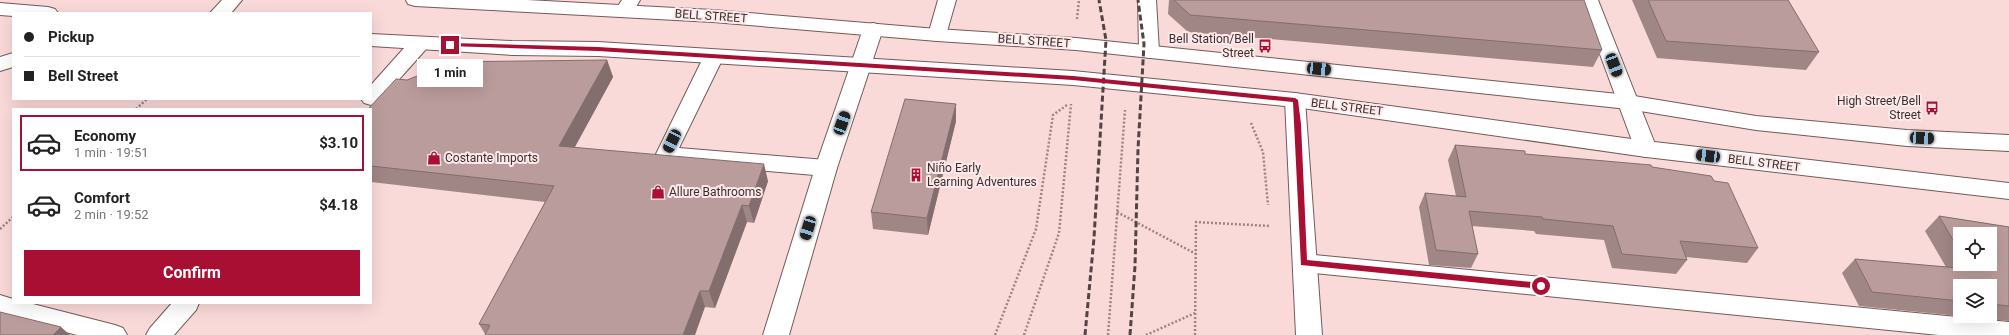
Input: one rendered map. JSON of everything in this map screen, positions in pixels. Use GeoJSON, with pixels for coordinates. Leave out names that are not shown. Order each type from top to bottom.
{"type":"FeatureCollection","features":[{"type":"Feature","properties":{"kind":"main road"},"geometry":{"type":"LineString","coordinates":[[221,12],[233,0]]}},
{"type":"Feature","properties":{"kind":"main road","name":"BELL STREET"},"geometry":{"type":"LineString","coordinates":[[415,0],[628,5],[937,35],[1076,44],[1628,102],[1756,123],[1907,138],[2009,143]]}},
{"type":"Feature","properties":{"kind":"main road"},"geometry":{"type":"LineString","coordinates":[[1147,0],[1149,51]]}},
{"type":"Feature","properties":{"kind":"main road"},"geometry":{"type":"LineString","coordinates":[[1589,0],[1646,149]]}},
{"type":"Feature","properties":{"kind":"main road"},"geometry":{"type":"LineString","coordinates":[[0,22],[15,6],[43,12]]}},
{"type":"Feature","properties":{"kind":"main road"},"geometry":{"type":"LineString","coordinates":[[776,335],[826,168],[862,66],[873,29]]}},
{"type":"Feature","properties":{"kind":"main road","name":"BELL STREET"},"geometry":{"type":"LineString","coordinates":[[372,40],[512,48],[598,49],[1073,78],[1295,100],[1451,120],[1646,149],[2009,191]]}},
{"type":"Feature","properties":{"kind":"main road"},"geometry":{"type":"LineString","coordinates":[[372,96],[420,43]]}},
{"type":"Feature","properties":{"kind":"main road"},"geometry":{"type":"LineString","coordinates":[[0,64],[12,60]]}},
{"type":"Feature","properties":{"kind":"main road"},"geometry":{"type":"LineString","coordinates":[[362,108],[368,100]]}},
{"type":"Feature","properties":{"kind":"main road"},"geometry":{"type":"LineString","coordinates":[[1295,100],[1298,124],[1304,263],[1309,335]]}},
{"type":"Feature","properties":{"kind":"main road"},"geometry":{"type":"LineString","coordinates":[[159,335],[186,304]]}},
{"type":"Feature","properties":{"kind":"lane"},"geometry":{"type":"LineString","coordinates":[[937,35],[947,0]]}},
{"type":"Feature","properties":{"kind":"lane"},"geometry":{"type":"LineString","coordinates":[[714,56],[666,154],[826,168]]}},
{"type":"Feature","properties":{"kind":"lane"},"geometry":{"type":"LineString","coordinates":[[1304,263],[2009,332]]}},
{"type":"Feature","properties":{"kind":"lane"},"geometry":{"type":"LineString","coordinates":[[0,305],[115,335]]}},
{"type":"Feature","properties":{"kind":"path"},"geometry":{"type":"LineString","coordinates":[[1076,25],[1079,0]]}},
{"type":"Feature","properties":{"kind":"path"},"geometry":{"type":"LineString","coordinates":[[137,108],[146,100]]}},
{"type":"Feature","properties":{"kind":"path"},"geometry":{"type":"LineString","coordinates":[[996,335],[1036,229],[1054,115],[1071,102],[1059,233],[1024,335]]}},
{"type":"Feature","properties":{"kind":"path"},"geometry":{"type":"LineString","coordinates":[[1108,335],[1125,106]]}},
{"type":"Feature","properties":{"kind":"path"},"geometry":{"type":"LineString","coordinates":[[1250,120],[1263,152],[1269,212]]}},
{"type":"Feature","properties":{"kind":"path"},"geometry":{"type":"LineString","coordinates":[[1117,212],[1196,254]]}},
{"type":"Feature","properties":{"kind":"path"},"geometry":{"type":"LineString","coordinates":[[0,229],[12,219]]}},
{"type":"Feature","properties":{"kind":"path"},"geometry":{"type":"LineString","coordinates":[[1195,335],[1196,222],[1270,227],[1270,219]]}},
{"type":"Feature","properties":{"kind":"path"},"geometry":{"type":"LineString","coordinates":[[1146,335],[1195,313]]}},
{"type":"Feature","properties":{"kind":"building"},"geometry":{"type":"Polygon","coordinates":[[[1174,0],[1584,0],[1602,50],[1190,15],[1174,0]]]}},
{"type":"Feature","properties":{"kind":"building"},"geometry":{"type":"Polygon","coordinates":[[[1648,0],[1788,0],[1819,52],[1666,41],[1648,0]]]}},
{"type":"Feature","properties":{"kind":"building"},"geometry":{"type":"Polygon","coordinates":[[[607,60],[559,146],[764,164],[749,206],[742,205],[709,291],[700,291],[683,335],[485,335],[490,325],[479,324],[554,186],[372,166],[372,108],[369,108],[396,79],[407,80],[435,69],[439,62],[607,60]]]}},
{"type":"Feature","properties":{"kind":"building","name":"Niño Early Learning Adventures"},"geometry":{"type":"Polygon","coordinates":[[[905,99],[956,104],[927,218],[871,212],[905,99]]]}},
{"type":"Feature","properties":{"kind":"building"},"geometry":{"type":"Polygon","coordinates":[[[1455,145],[1525,151],[1525,154],[1651,165],[1652,167],[1711,176],[1714,181],[1728,183],[1758,248],[1680,241],[1687,260],[1622,254],[1613,226],[1543,219],[1542,217],[1469,211],[1478,254],[1436,250],[1425,193],[1466,197],[1455,145]]]}},
{"type":"Feature","properties":{"kind":"building"},"geometry":{"type":"Polygon","coordinates":[[[1939,216],[2009,227],[2009,306],[1997,305],[1997,279],[1953,279],[1953,300],[1872,292],[1855,259],[1953,268],[1953,271],[1997,271],[1997,227],[1953,227],[1953,240],[1939,216]]]}},
{"type":"Feature","properties":{"kind":"building"},"geometry":{"type":"Polygon","coordinates":[[[0,312],[61,327],[53,335],[0,335],[0,312]]]}},
{"type":"Feature","properties":{"kind":"railway"},"geometry":{"type":"LineString","coordinates":[[1085,335],[1094,238],[1106,40],[1099,0]]}},
{"type":"Feature","properties":{"kind":"railway"},"geometry":{"type":"LineString","coordinates":[[1130,335],[1135,266],[1138,149],[1144,44],[1138,0]]}},
{"type":"Feature","properties":{"kind":"place","name":"Bell Station/Bell Street"},"geometry":{"type":"Point","coordinates":[1265,46]}},
{"type":"Feature","properties":{"kind":"place","name":"High Street/Bell Street"},"geometry":{"type":"Point","coordinates":[1932,108]}},
{"type":"Feature","properties":{"kind":"place","name":"Costante Imports"},"geometry":{"type":"Point","coordinates":[434,158]}},
{"type":"Feature","properties":{"kind":"place","name":"Niño Early Learning Adventures"},"geometry":{"type":"Point","coordinates":[916,175]}},
{"type":"Feature","properties":{"kind":"place","name":"Allure Bathrooms"},"geometry":{"type":"Point","coordinates":[658,192]}},
{"type":"Feature","properties":{"kind":"route"},"geometry":{"type":"LineString","coordinates":[[450,45],[512,48],[598,49],[1073,78],[1295,100],[1298,124],[1304,263],[1541,286]]}}]}
